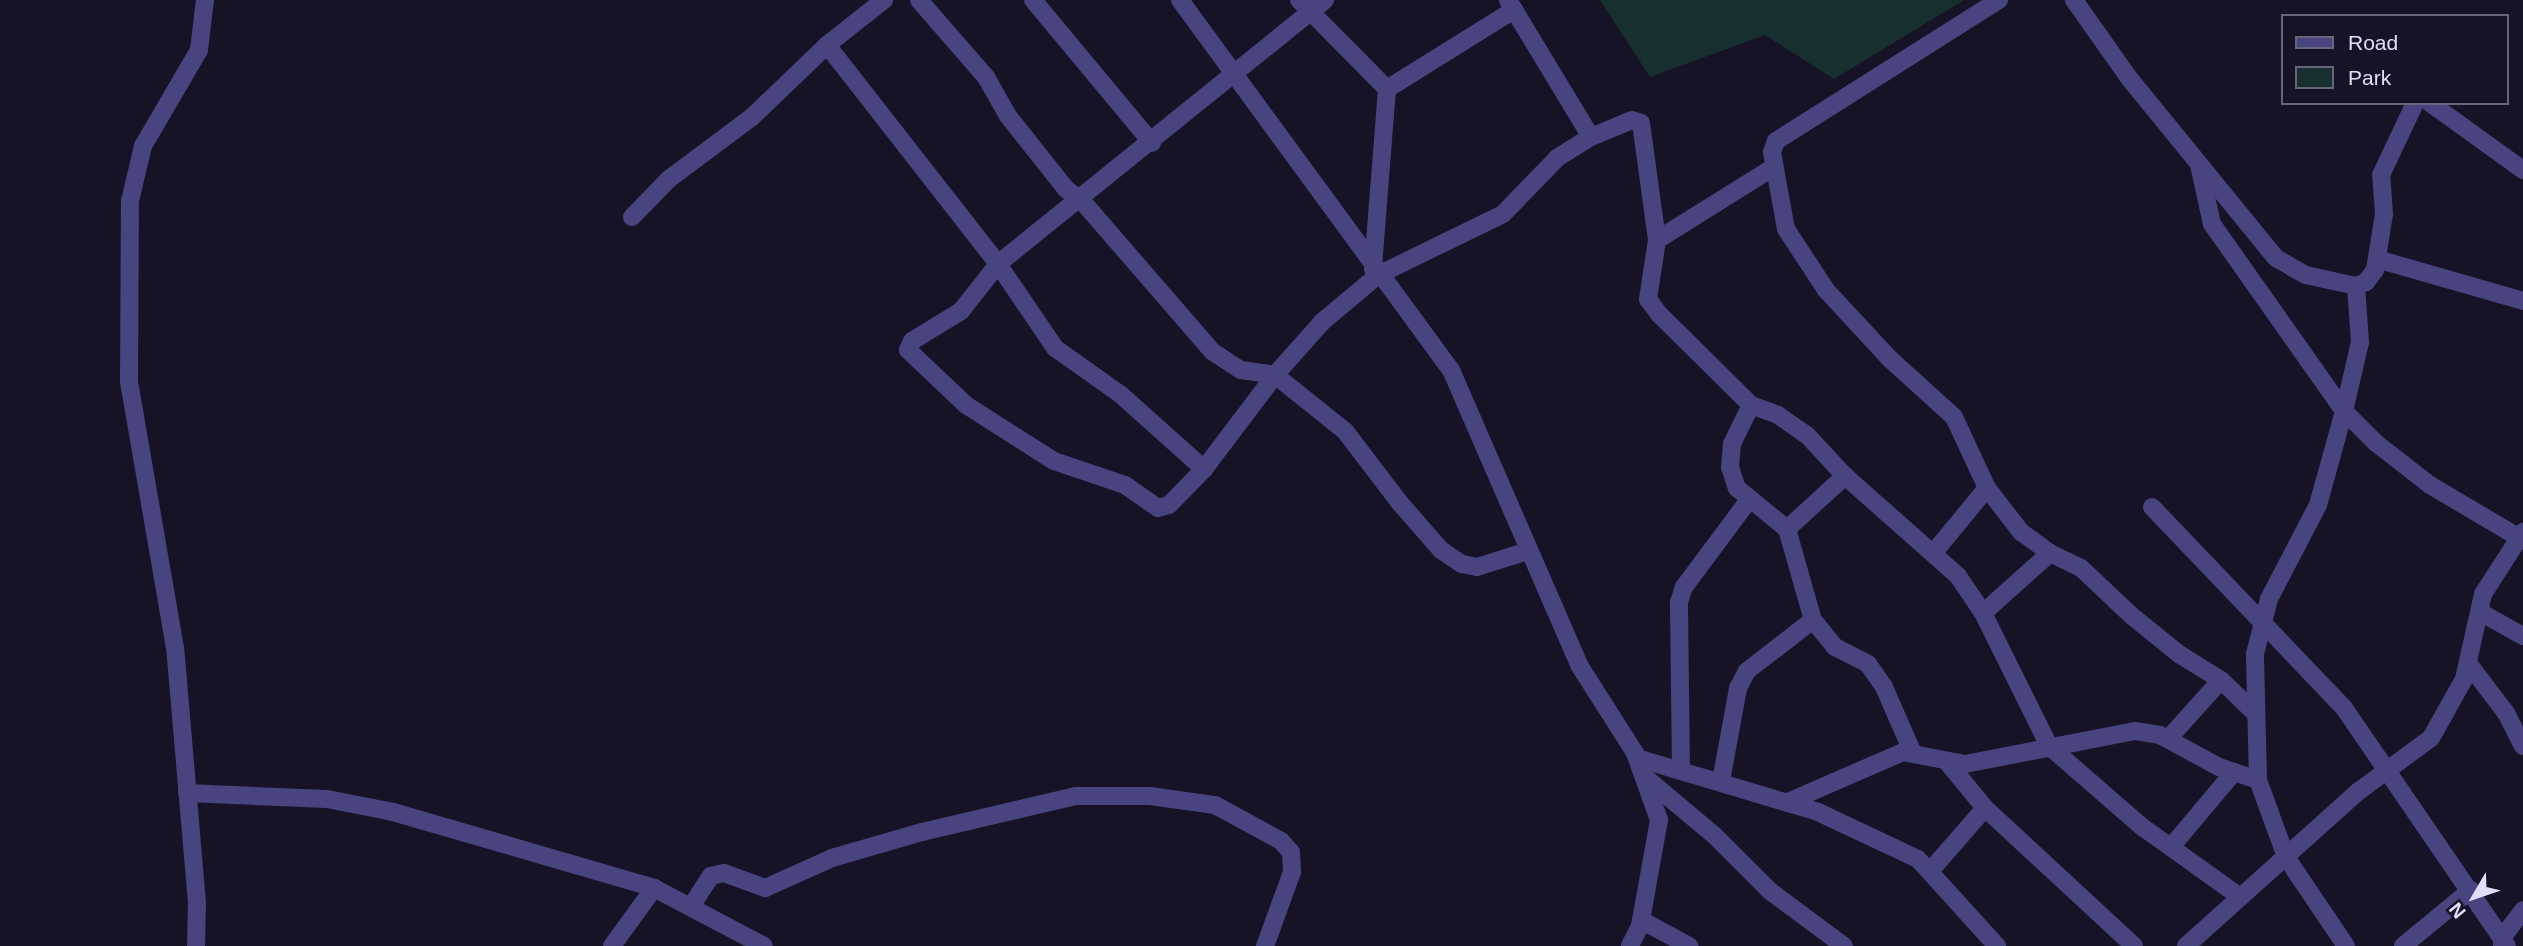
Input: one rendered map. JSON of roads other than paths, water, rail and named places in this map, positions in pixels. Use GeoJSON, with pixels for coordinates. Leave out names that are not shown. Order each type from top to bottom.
{"type":"FeatureCollection","features":[{"type":"Feature","properties":{"kind":"street"},"geometry":{"type":"LineString","coordinates":[[196,946],[197,903],[175,648],[129,381],[130,201],[143,146],[199,50],[205,0]]}},
{"type":"Feature","properties":{"kind":"street"},"geometry":{"type":"LineString","coordinates":[[632,217],[670,179],[752,117],[827,45],[884,0]]}},
{"type":"Feature","properties":{"kind":"street"},"geometry":{"type":"LineString","coordinates":[[919,0],[986,77],[1008,116],[1066,189],[1082,201],[1213,352],[1241,370],[1275,375],[1345,431],[1441,550],[1462,564],[1477,567],[1528,551]]}},
{"type":"Feature","properties":{"kind":"street"},"geometry":{"type":"LineString","coordinates":[[1033,0],[1152,143]]}},
{"type":"Feature","properties":{"kind":"street"},"geometry":{"type":"LineString","coordinates":[[1180,0],[1375,272],[1451,370],[1579,665],[1637,758],[1659,820],[1641,920],[1630,946]]}},
{"type":"Feature","properties":{"kind":"street"},"geometry":{"type":"LineString","coordinates":[[1299,0],[1387,89],[1375,272]]}},
{"type":"Feature","properties":{"kind":"street"},"geometry":{"type":"LineString","coordinates":[[1325,0],[1082,201],[998,264],[961,311],[912,341],[908,350],[976,412],[1054,461],[1125,485],[1158,508],[1169,505],[1204,469],[1275,375],[1322,322],[1375,272],[1503,214],[1557,158],[1591,137],[1632,120],[1641,123],[1657,240],[1648,299],[1751,405],[1779,415],[1807,435],[1845,476],[1913,537],[1935,551],[1983,613],[2049,746],[2171,847],[2240,897]]}},
{"type":"Feature","properties":{"kind":"street"},"geometry":{"type":"LineString","coordinates":[[1998,0],[1785,134],[1772,152],[1795,248],[1865,334],[1954,417],[1987,488],[2021,532],[2050,553],[2081,568],[2179,654],[2221,680],[2255,713]]}},
{"type":"Feature","properties":{"kind":"street"},"geometry":{"type":"LineString","coordinates":[[2074,0],[2276,258],[2306,275],[2356,286],[2366,282],[2377,259],[2385,214],[2381,174],[2414,105]]}},
{"type":"Feature","properties":{"kind":"street"},"geometry":{"type":"LineString","coordinates":[[1387,89],[1511,5],[1591,137]]}},
{"type":"Feature","properties":{"kind":"street"},"geometry":{"type":"LineString","coordinates":[[827,45],[998,264],[1055,348],[1120,394],[1204,469]]}},
{"type":"Feature","properties":{"kind":"street"},"geometry":{"type":"LineString","coordinates":[[2433,105],[2523,170]]}},
{"type":"Feature","properties":{"kind":"street"},"geometry":{"type":"LineString","coordinates":[[2186,946],[2286,857],[2431,738],[2446,716],[2468,663],[2483,594],[2522,536],[2430,485],[2376,443],[2344,411],[2212,224],[2199,163]]}},
{"type":"Feature","properties":{"kind":"street"},"geometry":{"type":"LineString","coordinates":[[1657,240],[1774,167]]}},
{"type":"Feature","properties":{"kind":"street"},"geometry":{"type":"LineString","coordinates":[[2377,259],[2523,301]]}},
{"type":"Feature","properties":{"kind":"street"},"geometry":{"type":"LineString","coordinates":[[2346,946],[2286,857],[2258,780],[2255,654],[2263,621],[2286,559],[2318,505],[2344,411],[2360,342],[2356,286]]}},
{"type":"Feature","properties":{"kind":"street"},"geometry":{"type":"LineString","coordinates":[[1751,405],[1732,444],[1730,467],[1737,488],[1748,501],[1787,529],[1813,620],[1835,648],[1868,664],[1884,687],[1912,751]]}},
{"type":"Feature","properties":{"kind":"street"},"geometry":{"type":"LineString","coordinates":[[1787,529],[1845,476]]}},
{"type":"Feature","properties":{"kind":"street"},"geometry":{"type":"LineString","coordinates":[[1935,551],[1987,488]]}},
{"type":"Feature","properties":{"kind":"street"},"geometry":{"type":"LineString","coordinates":[[1681,771],[1679,602],[1684,587],[1748,501]]}},
{"type":"Feature","properties":{"kind":"street"},"geometry":{"type":"LineString","coordinates":[[2152,507],[2344,708],[2390,769],[2504,943],[2523,910]]}},
{"type":"Feature","properties":{"kind":"street"},"geometry":{"type":"LineString","coordinates":[[1983,613],[2050,553]]}},
{"type":"Feature","properties":{"kind":"street"},"geometry":{"type":"LineString","coordinates":[[2480,612],[2523,636]]}},
{"type":"Feature","properties":{"kind":"street"},"geometry":{"type":"LineString","coordinates":[[1721,781],[1738,688],[1747,671],[1813,620]]}},
{"type":"Feature","properties":{"kind":"street"},"geometry":{"type":"LineString","coordinates":[[2468,663],[2506,713],[2523,746]]}},
{"type":"Feature","properties":{"kind":"street"},"geometry":{"type":"LineString","coordinates":[[2168,739],[2221,680]]}},
{"type":"Feature","properties":{"kind":"street"},"geometry":{"type":"LineString","coordinates":[[1788,802],[1877,760],[1912,751],[1948,763],[1965,764],[2135,731],[2168,739],[2234,772],[2258,780]]}},
{"type":"Feature","properties":{"kind":"street"},"geometry":{"type":"LineString","coordinates":[[1637,758],[1818,812],[1931,870],[1997,946]]}},
{"type":"Feature","properties":{"kind":"street"},"geometry":{"type":"LineString","coordinates":[[1948,763],[1985,808],[2134,946]]}},
{"type":"Feature","properties":{"kind":"street"},"geometry":{"type":"LineString","coordinates":[[2171,847],[2234,772]]}},
{"type":"Feature","properties":{"kind":"street"},"geometry":{"type":"LineString","coordinates":[[1646,778],[1714,835],[1770,891],[1844,946]]}},
{"type":"Feature","properties":{"kind":"street"},"geometry":{"type":"LineString","coordinates":[[187,793],[327,799],[393,812],[654,888],[692,905],[764,946]]}},
{"type":"Feature","properties":{"kind":"street"},"geometry":{"type":"LineString","coordinates":[[692,905],[711,876],[724,873],[765,888],[832,858],[922,832],[1076,796],[1150,796],[1215,805],[1281,841],[1291,852],[1292,872],[1265,946]]}},
{"type":"Feature","properties":{"kind":"street"},"geometry":{"type":"LineString","coordinates":[[1931,870],[1985,808]]}},
{"type":"Feature","properties":{"kind":"street"},"geometry":{"type":"LineString","coordinates":[[612,946],[654,888]]}},
{"type":"Feature","properties":{"kind":"street"},"geometry":{"type":"LineString","coordinates":[[2403,946],[2470,890]]}},
{"type":"Feature","properties":{"kind":"street"},"geometry":{"type":"LineString","coordinates":[[1641,920],[1689,946]]}}]}
